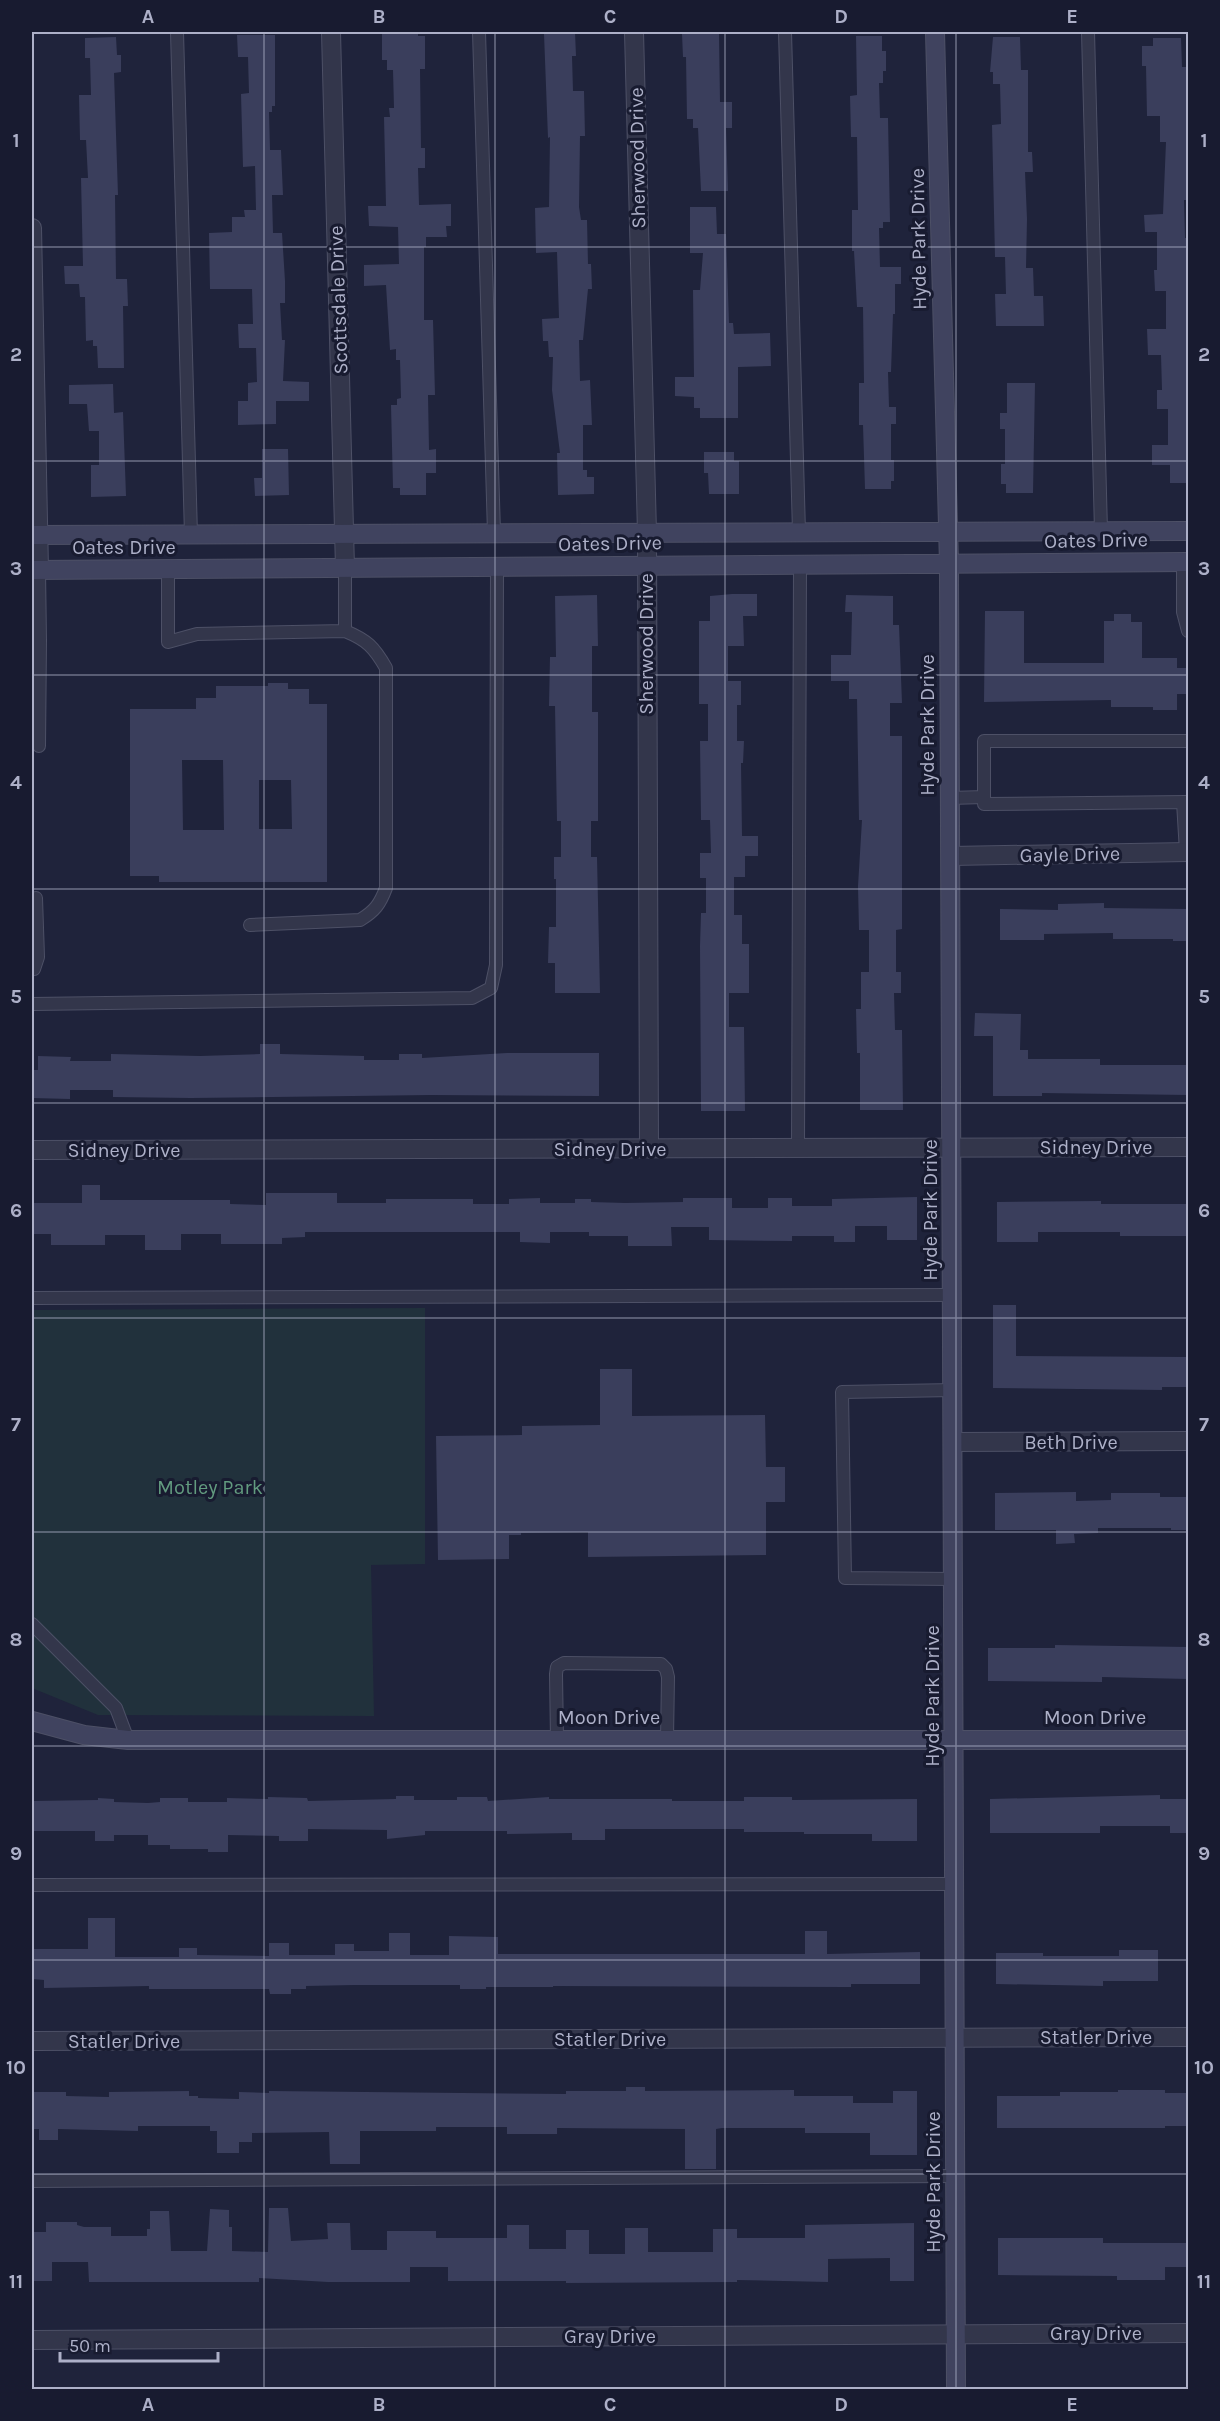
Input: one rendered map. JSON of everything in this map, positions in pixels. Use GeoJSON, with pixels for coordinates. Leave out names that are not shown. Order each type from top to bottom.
{"type":"FeatureCollection","features":[{"type":"Feature","properties":{"kind":"street","name":"Scottsdale Drive"},"geometry":{"type":"LineString","coordinates":[[331,32],[345,568]]}},
{"type":"Feature","properties":{"kind":"street","name":"Sherwood Drive"},"geometry":{"type":"LineString","coordinates":[[634,32],[647,533],[645,564],[649,1149]]}},
{"type":"Feature","properties":{"kind":"street","name":"Hyde Park Drive"},"geometry":{"type":"LineString","coordinates":[[935,32],[949,564],[954,1390],[956,2390]]}},
{"type":"Feature","properties":{"kind":"street"},"geometry":{"type":"LineString","coordinates":[[32,228],[35,570]]}},
{"type":"Feature","properties":{"kind":"street","name":"Oates Drive"},"geometry":{"type":"LineString","coordinates":[[35,535],[1188,531]]}},
{"type":"Feature","properties":{"kind":"street","name":"Oates Drive"},"geometry":{"type":"LineString","coordinates":[[35,570],[1186,562]]}},
{"type":"Feature","properties":{"kind":"street","name":"Gayle Drive"},"geometry":{"type":"LineString","coordinates":[[951,856],[1187,852]]}},
{"type":"Feature","properties":{"kind":"street","name":"Sidney Drive"},"geometry":{"type":"LineString","coordinates":[[32,1150],[1188,1147]]}},
{"type":"Feature","properties":{"kind":"street","name":"Beth Drive"},"geometry":{"type":"LineString","coordinates":[[954,1442],[1188,1441]]}},
{"type":"Feature","properties":{"kind":"street","name":"Moon Drive"},"geometry":{"type":"LineString","coordinates":[[32,1721],[84,1735],[129,1740],[1188,1740]]}},
{"type":"Feature","properties":{"kind":"street","name":"Statler Drive"},"geometry":{"type":"LineString","coordinates":[[32,2041],[1188,2037]]}},
{"type":"Feature","properties":{"kind":"street","name":"Gray Drive"},"geometry":{"type":"LineString","coordinates":[[32,2340],[1188,2333]]}},
{"type":"Feature","properties":{"kind":"lane"},"geometry":{"type":"LineString","coordinates":[[177,32],[191,535]]}},
{"type":"Feature","properties":{"kind":"lane"},"geometry":{"type":"LineString","coordinates":[[479,32],[494,533]]}},
{"type":"Feature","properties":{"kind":"lane"},"geometry":{"type":"LineString","coordinates":[[785,32],[799,532]]}},
{"type":"Feature","properties":{"kind":"lane"},"geometry":{"type":"LineString","coordinates":[[1088,32],[1101,531]]}},
{"type":"Feature","properties":{"kind":"lane"},"geometry":{"type":"LineString","coordinates":[[1186,562],[1183,612],[1188,632]]}},
{"type":"Feature","properties":{"kind":"lane"},"geometry":{"type":"LineString","coordinates":[[798,1149],[800,564]]}},
{"type":"Feature","properties":{"kind":"lane"},"geometry":{"type":"LineString","coordinates":[[345,568],[345,631]]}},
{"type":"Feature","properties":{"kind":"lane"},"geometry":{"type":"LineString","coordinates":[[32,1004],[472,998],[491,988],[496,965],[497,568]]}},
{"type":"Feature","properties":{"kind":"lane"},"geometry":{"type":"LineString","coordinates":[[168,569],[168,642],[197,634],[345,631],[364,639],[378,653],[386,668],[386,888],[380,904],[373,913],[360,920],[250,924]]}},
{"type":"Feature","properties":{"kind":"lane"},"geometry":{"type":"LineString","coordinates":[[35,570],[39,746]]}},
{"type":"Feature","properties":{"kind":"lane"},"geometry":{"type":"LineString","coordinates":[[1187,852],[1186,802],[984,804],[984,741],[1188,741]]}},
{"type":"Feature","properties":{"kind":"lane"},"geometry":{"type":"LineString","coordinates":[[950,798],[984,797]]}},
{"type":"Feature","properties":{"kind":"lane"},"geometry":{"type":"LineString","coordinates":[[32,969],[38,957],[36,898]]}},
{"type":"Feature","properties":{"kind":"lane"},"geometry":{"type":"LineString","coordinates":[[32,1298],[953,1294]]}},
{"type":"Feature","properties":{"kind":"lane"},"geometry":{"type":"LineString","coordinates":[[954,1390],[842,1392],[845,1578],[954,1579]]}},
{"type":"Feature","properties":{"kind":"lane"},"geometry":{"type":"LineString","coordinates":[[32,1624],[116,1708],[129,1740]]}},
{"type":"Feature","properties":{"kind":"lane"},"geometry":{"type":"LineString","coordinates":[[556,1740],[556,1674],[557,1667],[564,1663],[661,1664],[668,1677],[667,1740]]}},
{"type":"Feature","properties":{"kind":"lane"},"geometry":{"type":"LineString","coordinates":[[32,1885],[955,1884]]}},
{"type":"Feature","properties":{"kind":"lane"},"geometry":{"type":"LineString","coordinates":[[32,2181],[956,2176]]}},
{"type":"Feature","properties":{"kind":"green space","name":"Motley Park"},"geometry":{"type":"Polygon","coordinates":[[[425,1308],[425,1564],[371,1565],[374,1716],[98,1715],[32,1688],[32,1310],[425,1308]]]}},
{"type":"Feature","properties":{"kind":"building"},"geometry":{"type":"Polygon","coordinates":[[[575,32],[576,56],[572,56],[573,91],[584,91],[585,136],[580,136],[579,207],[581,220],[587,220],[588,264],[591,264],[592,289],[588,289],[583,340],[579,340],[580,381],[590,380],[592,425],[583,425],[583,470],[587,470],[587,477],[594,477],[594,494],[558,495],[557,453],[560,453],[552,390],[553,357],[549,357],[548,341],[543,341],[542,319],[559,318],[557,252],[536,253],[535,208],[549,207],[550,137],[548,138],[544,34],[575,32]]]}},
{"type":"Feature","properties":{"kind":"building"},"geometry":{"type":"Polygon","coordinates":[[[418,33],[418,36],[425,36],[425,69],[420,69],[421,148],[425,148],[425,168],[418,168],[419,205],[451,204],[451,226],[446,226],[447,237],[426,237],[426,247],[424,247],[424,320],[433,320],[435,395],[428,395],[429,450],[436,449],[436,473],[426,473],[426,495],[400,495],[400,488],[393,488],[391,405],[397,405],[397,399],[401,398],[400,360],[396,360],[396,349],[390,350],[386,285],[364,286],[364,265],[399,264],[398,227],[369,226],[368,206],[386,206],[384,117],[390,117],[389,108],[394,108],[393,70],[387,70],[387,60],[382,60],[382,34],[418,33]]]}},
{"type":"Feature","properties":{"kind":"building"},"geometry":{"type":"Polygon","coordinates":[[[682,34],[719,34],[720,102],[732,102],[732,128],[726,128],[728,191],[701,191],[698,128],[693,128],[693,119],[687,119],[686,57],[683,57],[682,34]]]}},
{"type":"Feature","properties":{"kind":"building"},"geometry":{"type":"Polygon","coordinates":[[[237,35],[275,35],[275,106],[272,106],[272,112],[269,112],[270,150],[281,150],[283,195],[272,195],[273,233],[282,233],[285,281],[285,303],[280,303],[282,340],[285,340],[283,381],[309,382],[309,401],[276,401],[276,424],[238,425],[238,401],[248,401],[248,383],[257,382],[256,348],[239,348],[238,324],[253,324],[252,289],[210,289],[209,233],[232,232],[232,217],[245,217],[244,210],[256,210],[255,166],[243,167],[241,94],[249,93],[248,57],[238,57],[237,35]]]}},
{"type":"Feature","properties":{"kind":"building"},"geometry":{"type":"Polygon","coordinates":[[[856,36],[882,36],[882,51],[886,51],[886,71],[883,71],[883,83],[879,83],[880,118],[888,118],[890,222],[883,222],[883,228],[879,228],[880,267],[901,267],[901,284],[895,284],[891,372],[888,372],[889,407],[896,407],[896,424],[891,424],[891,460],[894,460],[894,481],[891,481],[891,489],[865,489],[863,425],[859,425],[859,383],[864,383],[863,307],[857,307],[854,251],[852,251],[852,210],[858,210],[857,137],[851,137],[850,96],[857,95],[856,36]]]}},
{"type":"Feature","properties":{"kind":"building"},"geometry":{"type":"Polygon","coordinates":[[[116,37],[117,55],[121,55],[121,72],[114,73],[118,195],[115,195],[116,279],[127,279],[128,306],[123,306],[124,368],[98,368],[97,346],[93,346],[93,340],[86,341],[85,297],[80,297],[79,284],[65,284],[64,266],[83,266],[81,178],[88,178],[86,140],[80,140],[79,95],[91,95],[90,58],[85,58],[85,38],[116,37]]]}},
{"type":"Feature","properties":{"kind":"building"},"geometry":{"type":"Polygon","coordinates":[[[993,37],[1020,37],[1021,70],[1028,70],[1028,152],[1032,152],[1033,172],[1025,172],[1026,268],[1033,268],[1034,296],[1043,296],[1044,326],[996,326],[995,294],[1006,294],[1005,257],[995,257],[992,125],[1001,124],[1000,84],[993,84],[993,72],[990,72],[993,37]]]}},
{"type":"Feature","properties":{"kind":"building"},"geometry":{"type":"Polygon","coordinates":[[[1153,38],[1181,38],[1182,67],[1188,67],[1188,200],[1184,200],[1185,238],[1188,238],[1188,483],[1170,483],[1170,465],[1152,465],[1152,445],[1168,445],[1168,409],[1157,409],[1157,390],[1162,390],[1161,355],[1148,355],[1147,329],[1166,329],[1166,291],[1155,291],[1157,232],[1145,232],[1144,215],[1163,214],[1166,142],[1160,142],[1160,116],[1147,116],[1146,66],[1142,66],[1142,46],[1153,46],[1153,38]]]}},
{"type":"Feature","properties":{"kind":"building"},"geometry":{"type":"Polygon","coordinates":[[[690,207],[716,207],[717,234],[726,234],[729,323],[733,323],[734,334],[770,333],[771,366],[738,367],[738,418],[700,418],[700,408],[694,408],[694,397],[675,396],[675,377],[694,377],[693,290],[700,290],[703,253],[690,253],[690,207]]]}},
{"type":"Feature","properties":{"kind":"building"},"geometry":{"type":"Polygon","coordinates":[[[1007,383],[1035,383],[1033,493],[1006,493],[1006,484],[1001,484],[1001,464],[1005,464],[1005,429],[1000,429],[1000,413],[1007,413],[1007,383]]]}},
{"type":"Feature","properties":{"kind":"building"},"geometry":{"type":"Polygon","coordinates":[[[113,384],[114,413],[123,412],[126,496],[91,497],[91,465],[99,465],[99,431],[89,431],[87,404],[69,404],[69,385],[113,384]]]}},
{"type":"Feature","properties":{"kind":"building"},"geometry":{"type":"Polygon","coordinates":[[[262,449],[288,449],[289,495],[255,496],[254,478],[262,478],[262,449]]]}},
{"type":"Feature","properties":{"kind":"building"},"geometry":{"type":"Polygon","coordinates":[[[704,452],[734,452],[734,461],[739,461],[739,494],[709,494],[708,473],[704,473],[704,452]]]}},
{"type":"Feature","properties":{"kind":"building"},"geometry":{"type":"Polygon","coordinates":[[[757,594],[757,616],[743,616],[744,646],[728,646],[728,681],[741,681],[741,705],[737,705],[737,741],[744,741],[743,763],[741,763],[742,836],[758,836],[758,856],[745,856],[745,877],[734,877],[734,915],[742,915],[742,944],[749,944],[749,993],[729,993],[729,1027],[744,1027],[745,1111],[701,1111],[700,946],[701,913],[706,913],[706,878],[700,878],[700,853],[711,853],[710,820],[701,820],[700,741],[708,741],[708,704],[699,704],[699,621],[710,621],[710,596],[757,594]]]}},
{"type":"Feature","properties":{"kind":"building"},"geometry":{"type":"Polygon","coordinates":[[[597,595],[598,646],[592,646],[592,712],[598,712],[598,821],[591,821],[591,857],[597,857],[600,993],[555,993],[555,963],[548,963],[549,927],[556,927],[554,857],[561,857],[561,821],[557,821],[555,706],[549,706],[550,657],[556,657],[555,596],[597,595]]]}},
{"type":"Feature","properties":{"kind":"building"},"geometry":{"type":"Polygon","coordinates":[[[846,595],[893,596],[893,625],[899,625],[902,703],[890,703],[890,736],[902,736],[902,929],[896,930],[896,972],[901,972],[901,993],[894,993],[895,1030],[902,1030],[903,1110],[860,1110],[860,1053],[857,1053],[856,1009],[861,1009],[861,972],[869,972],[869,930],[859,930],[858,886],[862,820],[859,820],[857,699],[849,699],[849,681],[831,681],[831,655],[851,655],[852,612],[845,612],[846,595]]]}},
{"type":"Feature","properties":{"kind":"building"},"geometry":{"type":"Polygon","coordinates":[[[985,611],[1024,611],[1024,663],[1104,663],[1104,621],[1114,621],[1114,614],[1131,614],[1131,622],[1142,622],[1142,658],[1177,658],[1177,668],[1188,668],[1188,694],[1177,694],[1177,710],[1153,710],[1153,707],[1111,707],[1111,700],[984,702],[985,611]]]}},
{"type":"Feature","properties":{"kind":"building"},"geometry":{"type":"Polygon","coordinates":[[[268,683],[288,683],[288,689],[309,689],[309,704],[327,704],[327,882],[159,882],[159,876],[130,876],[130,709],[196,709],[196,698],[216,698],[216,686],[268,686],[268,683]],[[182,760],[183,830],[224,830],[223,760],[182,760]],[[259,780],[259,829],[292,829],[291,780],[259,780]]]}},
{"type":"Feature","properties":{"kind":"building"},"geometry":{"type":"Polygon","coordinates":[[[1104,903],[1104,908],[1188,909],[1188,941],[1113,939],[1113,933],[1044,934],[1044,940],[1000,940],[1000,909],[1058,910],[1058,904],[1104,903]]]}},
{"type":"Feature","properties":{"kind":"building"},"geometry":{"type":"Polygon","coordinates":[[[975,1013],[1021,1014],[1020,1050],[1028,1050],[1028,1059],[1100,1059],[1100,1065],[1188,1065],[1188,1095],[1042,1093],[1042,1096],[993,1096],[993,1036],[974,1036],[975,1013]]]}},
{"type":"Feature","properties":{"kind":"building"},"geometry":{"type":"Polygon","coordinates":[[[260,1044],[280,1044],[280,1054],[364,1056],[364,1060],[399,1060],[399,1054],[422,1054],[422,1058],[507,1053],[599,1053],[599,1096],[431,1095],[191,1098],[113,1097],[113,1090],[70,1090],[70,1099],[32,1098],[32,1070],[38,1070],[38,1056],[71,1057],[70,1061],[111,1061],[111,1054],[200,1056],[260,1054],[260,1044]]]}},
{"type":"Feature","properties":{"kind":"building"},"geometry":{"type":"Polygon","coordinates":[[[82,1185],[100,1185],[100,1200],[230,1200],[230,1204],[266,1205],[266,1193],[337,1193],[337,1203],[386,1203],[386,1199],[473,1199],[473,1204],[509,1204],[509,1199],[540,1198],[540,1203],[575,1203],[575,1199],[591,1199],[591,1202],[625,1203],[683,1202],[683,1198],[732,1198],[732,1208],[768,1208],[768,1198],[792,1198],[792,1206],[832,1206],[832,1199],[917,1197],[917,1240],[887,1240],[887,1226],[855,1226],[855,1242],[834,1242],[834,1236],[792,1236],[792,1241],[709,1240],[709,1227],[671,1227],[672,1246],[628,1246],[628,1236],[589,1236],[589,1232],[550,1232],[550,1243],[520,1242],[520,1232],[305,1232],[305,1237],[282,1238],[282,1244],[221,1244],[221,1234],[181,1234],[181,1250],[145,1250],[145,1235],[105,1235],[105,1245],[51,1245],[51,1234],[32,1234],[32,1203],[82,1203],[82,1185]]]}},
{"type":"Feature","properties":{"kind":"building"},"geometry":{"type":"Polygon","coordinates":[[[1101,1201],[1101,1204],[1188,1204],[1188,1236],[1120,1236],[1120,1232],[1038,1232],[1038,1242],[997,1242],[997,1202],[1101,1201]]]}},
{"type":"Feature","properties":{"kind":"building"},"geometry":{"type":"Polygon","coordinates":[[[993,1305],[1016,1305],[1016,1356],[1188,1357],[1188,1387],[1162,1387],[1162,1390],[993,1388],[993,1305]]]}},
{"type":"Feature","properties":{"kind":"building"},"geometry":{"type":"Polygon","coordinates":[[[600,1369],[632,1369],[632,1416],[765,1415],[766,1467],[785,1467],[785,1502],[766,1502],[766,1555],[588,1557],[588,1532],[521,1533],[521,1535],[509,1535],[509,1559],[438,1560],[436,1436],[522,1435],[522,1426],[600,1425],[600,1369]]]}},
{"type":"Feature","properties":{"kind":"building"},"geometry":{"type":"Polygon","coordinates":[[[1076,1492],[1076,1501],[1111,1500],[1111,1493],[1160,1493],[1160,1497],[1188,1497],[1188,1530],[1098,1528],[1098,1533],[1074,1534],[1075,1543],[1056,1544],[1056,1530],[995,1530],[995,1493],[1076,1492]]]}},
{"type":"Feature","properties":{"kind":"building"},"geometry":{"type":"Polygon","coordinates":[[[1055,1645],[1188,1647],[1188,1679],[1102,1677],[1102,1682],[988,1681],[988,1648],[1055,1648],[1055,1645]]]}},
{"type":"Feature","properties":{"kind":"building"},"geometry":{"type":"Polygon","coordinates":[[[1160,1795],[1160,1799],[1188,1799],[1188,1833],[1170,1833],[1170,1826],[1100,1826],[1100,1833],[990,1833],[990,1799],[1160,1795]]]}},
{"type":"Feature","properties":{"kind":"building"},"geometry":{"type":"Polygon","coordinates":[[[396,1796],[414,1796],[414,1800],[487,1797],[488,1801],[549,1797],[549,1799],[672,1799],[672,1801],[744,1801],[744,1797],[792,1797],[792,1800],[917,1799],[917,1841],[872,1841],[872,1834],[744,1832],[744,1829],[605,1829],[605,1840],[572,1840],[572,1833],[507,1834],[507,1831],[425,1831],[425,1835],[387,1839],[387,1830],[308,1829],[308,1841],[279,1841],[279,1836],[228,1835],[228,1852],[208,1852],[208,1849],[170,1849],[170,1845],[148,1845],[148,1835],[114,1835],[114,1841],[95,1841],[95,1831],[32,1831],[32,1801],[98,1800],[98,1798],[114,1799],[114,1802],[148,1803],[160,1802],[160,1798],[188,1798],[188,1802],[227,1802],[227,1798],[268,1799],[268,1797],[307,1798],[308,1801],[396,1799],[396,1796]]]}},
{"type":"Feature","properties":{"kind":"building"},"geometry":{"type":"Polygon","coordinates":[[[88,1918],[115,1918],[115,1957],[179,1957],[179,1948],[197,1948],[197,1955],[269,1956],[269,1943],[289,1943],[289,1955],[335,1955],[335,1944],[354,1944],[354,1951],[389,1951],[389,1933],[410,1933],[410,1955],[449,1955],[449,1936],[498,1937],[498,1954],[805,1954],[805,1931],[827,1931],[827,1954],[920,1952],[920,1984],[851,1984],[851,1987],[553,1986],[486,1987],[486,1989],[460,1989],[460,1985],[354,1985],[306,1986],[306,1989],[291,1989],[291,1994],[270,1994],[269,1989],[149,1989],[149,1986],[44,1988],[44,1980],[32,1979],[32,1949],[88,1949],[88,1918]]]}},
{"type":"Feature","properties":{"kind":"building"},"geometry":{"type":"Polygon","coordinates":[[[1119,1950],[1158,1950],[1158,1981],[1103,1981],[1103,1986],[996,1984],[996,1953],[1043,1953],[1043,1956],[1119,1956],[1119,1950]]]}},
{"type":"Feature","properties":{"kind":"building"},"geometry":{"type":"Polygon","coordinates":[[[626,2087],[645,2087],[645,2091],[794,2090],[794,2096],[853,2096],[853,2103],[893,2103],[893,2091],[917,2091],[917,2155],[870,2155],[870,2133],[805,2133],[805,2128],[722,2128],[716,2129],[716,2169],[685,2169],[685,2129],[557,2128],[557,2134],[507,2134],[507,2127],[436,2127],[436,2131],[360,2131],[360,2164],[330,2164],[329,2132],[252,2133],[252,2142],[239,2142],[239,2153],[217,2153],[217,2131],[210,2131],[210,2126],[138,2126],[138,2131],[58,2129],[58,2140],[39,2140],[39,2129],[32,2129],[32,2092],[66,2092],[66,2096],[109,2097],[109,2092],[189,2091],[189,2096],[198,2096],[198,2098],[239,2099],[239,2092],[269,2093],[269,2091],[566,2094],[566,2091],[626,2091],[626,2087]]]}},
{"type":"Feature","properties":{"kind":"building"},"geometry":{"type":"Polygon","coordinates":[[[1118,2090],[1165,2090],[1165,2093],[1188,2093],[1188,2126],[997,2128],[997,2096],[1060,2096],[1060,2092],[1118,2092],[1118,2090]]]}},
{"type":"Feature","properties":{"kind":"building"},"geometry":{"type":"Polygon","coordinates":[[[269,2208],[288,2208],[291,2241],[328,2239],[327,2223],[350,2223],[351,2250],[387,2250],[387,2231],[436,2231],[436,2238],[507,2238],[507,2225],[529,2225],[529,2249],[566,2249],[566,2230],[589,2230],[589,2254],[625,2254],[625,2228],[648,2228],[648,2252],[713,2252],[713,2229],[737,2229],[737,2238],[805,2238],[805,2225],[914,2223],[914,2281],[890,2281],[890,2258],[828,2259],[828,2282],[448,2281],[448,2267],[410,2267],[410,2282],[328,2282],[259,2278],[259,2282],[89,2282],[88,2262],[52,2262],[52,2281],[32,2281],[32,2232],[46,2232],[46,2222],[77,2222],[77,2225],[84,2227],[111,2227],[111,2236],[147,2236],[147,2229],[150,2229],[150,2211],[169,2211],[171,2251],[207,2251],[210,2209],[229,2210],[232,2251],[268,2252],[269,2208]]]}},
{"type":"Feature","properties":{"kind":"building"},"geometry":{"type":"Polygon","coordinates":[[[998,2238],[1103,2238],[1103,2243],[1188,2243],[1188,2267],[1165,2267],[1165,2280],[1117,2280],[1117,2276],[998,2275],[998,2238]]]}}]}
